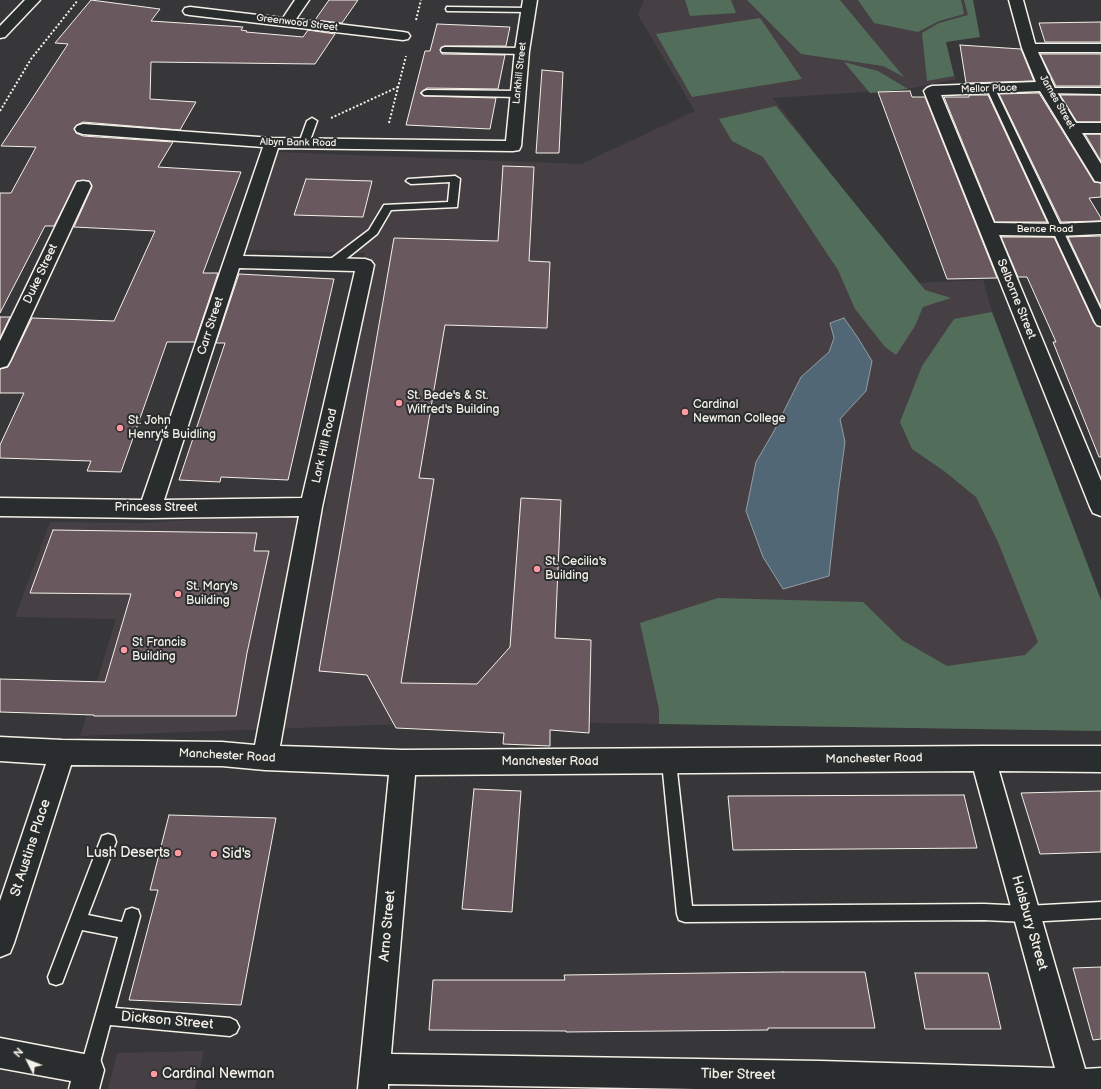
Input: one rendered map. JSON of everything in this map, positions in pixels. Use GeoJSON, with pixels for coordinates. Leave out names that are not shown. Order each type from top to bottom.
{"type":"FeatureCollection","features":[{"type":"Feature","properties":{"kind":"street"},"geometry":{"type":"LineString","coordinates":[[0,34],[33,0]]}},
{"type":"Feature","properties":{"kind":"street"},"geometry":{"type":"LineString","coordinates":[[287,22],[302,0]]}},
{"type":"Feature","properties":{"kind":"street","name":"James Street"},"geometry":{"type":"LineString","coordinates":[[1016,0],[1029,48],[1047,89],[1101,176]]}},
{"type":"Feature","properties":{"kind":"street","name":"Larkhill Street"},"geometry":{"type":"LineString","coordinates":[[513,146],[522,52],[529,5]]}},
{"type":"Feature","properties":{"kind":"street","name":"Greenwood Street"},"geometry":{"type":"LineString","coordinates":[[190,11],[403,36]]}},
{"type":"Feature","properties":{"kind":"street"},"geometry":{"type":"LineString","coordinates":[[1029,48],[1101,48]]}},
{"type":"Feature","properties":{"kind":"street","name":"Mellor Place"},"geometry":{"type":"LineString","coordinates":[[932,91],[991,88],[1047,89]]}},
{"type":"Feature","properties":{"kind":"street","name":"Selborne Street"},"geometry":{"type":"LineString","coordinates":[[932,91],[1101,507]]}},
{"type":"Feature","properties":{"kind":"street"},"geometry":{"type":"LineString","coordinates":[[1071,128],[1101,128]]}},
{"type":"Feature","properties":{"kind":"street","name":"Albyn Bank Road"},"geometry":{"type":"LineString","coordinates":[[83,129],[272,143],[308,131],[383,144],[513,146]]}},
{"type":"Feature","properties":{"kind":"street","name":"Carr Street"},"geometry":{"type":"LineString","coordinates":[[150,508],[272,143]]}},
{"type":"Feature","properties":{"kind":"street","name":"Duke Street"},"geometry":{"type":"LineString","coordinates":[[0,362],[83,186]]}},
{"type":"Feature","properties":{"kind":"street","name":"Bence Road"},"geometry":{"type":"LineString","coordinates":[[988,229],[1058,230],[1101,228]]}},
{"type":"Feature","properties":{"kind":"street","name":"Lark Hill Road"},"geometry":{"type":"LineString","coordinates":[[232,262],[365,265],[311,507],[265,758]]}},
{"type":"Feature","properties":{"kind":"street","name":"Princess Street"},"geometry":{"type":"LineString","coordinates":[[0,507],[311,507]]}},
{"type":"Feature","properties":{"kind":"street","name":"Manchester Road"},"geometry":{"type":"LineString","coordinates":[[0,749],[62,752],[222,754],[265,758],[403,763],[669,762],[983,758],[1101,759]]}},
{"type":"Feature","properties":{"kind":"street","name":"St Austins Place"},"geometry":{"type":"LineString","coordinates":[[2,929],[62,752]]}},
{"type":"Feature","properties":{"kind":"street","name":"Halsbury Street"},"geometry":{"type":"LineString","coordinates":[[983,758],[1026,914],[1084,1085]]}},
{"type":"Feature","properties":{"kind":"street","name":"Arno Street"},"geometry":{"type":"LineString","coordinates":[[375,1079],[403,763]]}},
{"type":"Feature","properties":{"kind":"street"},"geometry":{"type":"LineString","coordinates":[[0,1053],[87,1079]]}},
{"type":"Feature","properties":{"kind":"street","name":"Tiber Street"},"geometry":{"type":"LineString","coordinates":[[375,1079],[1084,1085]]}},
{"type":"Feature","properties":{"kind":"lane"},"geometry":{"type":"LineString","coordinates":[[450,9],[529,5]]}},
{"type":"Feature","properties":{"kind":"lane"},"geometry":{"type":"LineString","coordinates":[[445,50],[522,52]]}},
{"type":"Feature","properties":{"kind":"lane"},"geometry":{"type":"LineString","coordinates":[[991,88],[1101,322]]}},
{"type":"Feature","properties":{"kind":"lane"},"geometry":{"type":"LineString","coordinates":[[1047,89],[1101,91]]}},
{"type":"Feature","properties":{"kind":"lane"},"geometry":{"type":"LineString","coordinates":[[427,93],[518,94]]}},
{"type":"Feature","properties":{"kind":"lane"},"geometry":{"type":"LineString","coordinates":[[332,264],[373,232],[388,207],[453,205],[455,179],[411,181]]}},
{"type":"Feature","properties":{"kind":"lane"},"geometry":{"type":"LineString","coordinates":[[669,762],[685,914],[984,912],[1026,914],[1101,910]]}},
{"type":"Feature","properties":{"kind":"lane"},"geometry":{"type":"LineString","coordinates":[[56,977],[108,842]]}},
{"type":"Feature","properties":{"kind":"lane","name":"Dickson Street"},"geometry":{"type":"LineString","coordinates":[[77,921],[130,923],[87,1079]]}},
{"type":"Feature","properties":{"kind":"lane","name":"Dickson Street"},"geometry":{"type":"LineString","coordinates":[[105,1016],[230,1027]]}},
{"type":"Feature","properties":{"kind":"path"},"geometry":{"type":"LineString","coordinates":[[0,111],[31,59],[78,0]]}},
{"type":"Feature","properties":{"kind":"path"},"geometry":{"type":"LineString","coordinates":[[415,22],[421,0]]}},
{"type":"Feature","properties":{"kind":"path"},"geometry":{"type":"LineString","coordinates":[[383,144],[408,51]]}},
{"type":"Feature","properties":{"kind":"path"},"geometry":{"type":"LineString","coordinates":[[308,131],[398,87]]}},
{"type":"Feature","properties":{"kind":"shaded area","name":"Cardinal Newman College"},"geometry":{"type":"Polygon","coordinates":[[[644,0],[970,0],[976,35],[945,42],[956,79],[908,89],[773,98],[914,283],[983,280],[992,312],[1101,600],[1101,731],[484,721],[80,736],[116,619],[15,617],[50,522],[145,523],[325,511],[365,253],[246,250],[277,152],[581,164],[695,111],[638,15],[644,0]]]}},
{"type":"Feature","properties":{"kind":"shaded area","name":"Cardinal Newman"},"geometry":{"type":"Polygon","coordinates":[[[204,1051],[195,1089],[108,1089],[117,1053],[204,1051]]]}},
{"type":"Feature","properties":{"kind":"green space"},"geometry":{"type":"Polygon","coordinates":[[[685,0],[731,0],[736,13],[690,16],[685,0]]]}},
{"type":"Feature","properties":{"kind":"green space"},"geometry":{"type":"Polygon","coordinates":[[[747,0],[840,0],[904,77],[883,66],[801,54],[747,0]]]}},
{"type":"Feature","properties":{"kind":"green space"},"geometry":{"type":"Polygon","coordinates":[[[858,0],[961,0],[964,14],[939,21],[918,32],[874,23],[858,0]]]}},
{"type":"Feature","properties":{"kind":"green space"},"geometry":{"type":"Polygon","coordinates":[[[964,0],[973,0],[980,37],[946,42],[954,76],[927,81],[922,33],[939,23],[968,15],[964,0]]]}},
{"type":"Feature","properties":{"kind":"green space"},"geometry":{"type":"Polygon","coordinates":[[[760,18],[802,79],[692,97],[656,34],[760,18]]]}},
{"type":"Feature","properties":{"kind":"green space"},"geometry":{"type":"Polygon","coordinates":[[[844,62],[878,71],[908,89],[870,93],[844,62]]]}},
{"type":"Feature","properties":{"kind":"green space"},"geometry":{"type":"Polygon","coordinates":[[[776,106],[925,290],[951,298],[923,307],[915,326],[896,355],[885,347],[855,309],[838,270],[763,157],[732,141],[719,119],[776,106]]]}},
{"type":"Feature","properties":{"kind":"green space"},"geometry":{"type":"Polygon","coordinates":[[[992,312],[1101,600],[1101,731],[659,724],[659,709],[640,623],[718,598],[863,602],[902,640],[947,666],[1025,655],[1038,642],[998,542],[976,497],[944,471],[912,449],[900,422],[922,366],[954,319],[992,312]]]}},
{"type":"Feature","properties":{"kind":"water"},"geometry":{"type":"Polygon","coordinates":[[[844,318],[872,361],[866,391],[840,419],[845,442],[829,576],[783,589],[763,557],[746,511],[756,462],[774,431],[801,377],[829,352],[834,338],[830,323],[844,318]]]}},
{"type":"Feature","properties":{"kind":"building"},"geometry":{"type":"Polygon","coordinates":[[[91,0],[160,9],[151,21],[243,27],[241,30],[247,31],[246,32],[303,37],[308,30],[335,34],[315,64],[151,62],[150,99],[196,102],[180,130],[83,122],[74,128],[76,133],[83,136],[173,142],[158,167],[241,172],[203,273],[218,273],[195,342],[167,342],[121,472],[87,471],[91,461],[0,458],[0,445],[24,393],[0,393],[0,369],[8,367],[32,318],[114,321],[155,231],[74,227],[92,187],[89,181],[77,181],[54,226],[45,226],[0,313],[0,193],[11,193],[36,147],[1,146],[68,44],[55,43],[91,0]]]}},
{"type":"Feature","properties":{"kind":"building"},"geometry":{"type":"Polygon","coordinates":[[[329,0],[358,0],[342,23],[315,20],[329,0]]]}},
{"type":"Feature","properties":{"kind":"building"},"geometry":{"type":"Polygon","coordinates":[[[1101,22],[1101,42],[1045,42],[1039,23],[1101,22]]]}},
{"type":"Feature","properties":{"kind":"building"},"geometry":{"type":"Polygon","coordinates":[[[437,24],[510,27],[506,46],[445,46],[440,49],[442,54],[505,55],[498,89],[427,88],[420,93],[424,96],[496,98],[490,129],[406,125],[425,51],[430,51],[437,24]]]}},
{"type":"Feature","properties":{"kind":"building"},"geometry":{"type":"Polygon","coordinates":[[[960,45],[1021,49],[1034,81],[966,83],[960,45]]]}},
{"type":"Feature","properties":{"kind":"building"},"geometry":{"type":"Polygon","coordinates":[[[1040,54],[1101,54],[1101,86],[1056,86],[1040,54]]]}},
{"type":"Feature","properties":{"kind":"building"},"geometry":{"type":"Polygon","coordinates":[[[542,70],[563,72],[559,153],[536,153],[542,70]]]}},
{"type":"Feature","properties":{"kind":"building"},"geometry":{"type":"Polygon","coordinates":[[[910,91],[912,97],[925,97],[997,278],[947,279],[878,92],[910,91]]]}},
{"type":"Feature","properties":{"kind":"building"},"geometry":{"type":"Polygon","coordinates":[[[1039,93],[1094,182],[1101,183],[1101,197],[1089,198],[1101,218],[1101,221],[1061,222],[999,94],[1039,93]]]}},
{"type":"Feature","properties":{"kind":"building"},"geometry":{"type":"Polygon","coordinates":[[[969,95],[988,95],[1047,222],[995,222],[944,97],[969,97],[969,95]]]}},
{"type":"Feature","properties":{"kind":"building"},"geometry":{"type":"Polygon","coordinates":[[[1060,95],[1101,95],[1101,122],[1077,122],[1060,95]]]}},
{"type":"Feature","properties":{"kind":"building"},"geometry":{"type":"Polygon","coordinates":[[[1085,134],[1101,134],[1101,161],[1085,134]]]}},
{"type":"Feature","properties":{"kind":"building","name":"St. Bede's & St. Wilfred's Building"},"geometry":{"type":"Polygon","coordinates":[[[503,166],[534,167],[529,261],[550,262],[547,328],[445,325],[419,478],[434,479],[401,683],[477,684],[510,647],[521,498],[561,500],[555,638],[591,640],[589,733],[550,730],[550,746],[503,744],[504,733],[396,728],[367,675],[319,671],[394,238],[498,241],[503,166]]]}},
{"type":"Feature","properties":{"kind":"building"},"geometry":{"type":"Polygon","coordinates":[[[306,179],[372,181],[363,217],[294,215],[306,179]]]}},
{"type":"Feature","properties":{"kind":"building"},"geometry":{"type":"Polygon","coordinates":[[[1101,236],[1101,307],[1068,237],[1101,236]]]}},
{"type":"Feature","properties":{"kind":"building"},"geometry":{"type":"Polygon","coordinates":[[[1001,237],[1054,237],[1094,323],[1101,327],[1101,457],[1099,457],[1053,342],[1056,342],[1027,277],[1018,277],[1001,237]]]}},
{"type":"Feature","properties":{"kind":"building"},"geometry":{"type":"Polygon","coordinates":[[[239,274],[334,279],[288,480],[221,477],[220,482],[179,480],[225,343],[216,343],[239,274]]]}},
{"type":"Feature","properties":{"kind":"building"},"geometry":{"type":"Polygon","coordinates":[[[0,317],[10,317],[0,338],[0,317]]]}},
{"type":"Feature","properties":{"kind":"building"},"geometry":{"type":"Polygon","coordinates":[[[53,530],[257,533],[254,551],[269,551],[247,653],[236,716],[94,716],[0,712],[0,679],[105,682],[131,594],[30,593],[53,530]]]}},
{"type":"Feature","properties":{"kind":"building"},"geometry":{"type":"Polygon","coordinates":[[[474,789],[521,791],[512,912],[462,909],[474,789]]]}},
{"type":"Feature","properties":{"kind":"building"},"geometry":{"type":"Polygon","coordinates":[[[1101,791],[1101,852],[1040,854],[1021,793],[1101,791]]]}},
{"type":"Feature","properties":{"kind":"building"},"geometry":{"type":"Polygon","coordinates":[[[964,795],[977,848],[733,850],[728,796],[964,795]]]}},
{"type":"Feature","properties":{"kind":"building"},"geometry":{"type":"Polygon","coordinates":[[[169,815],[276,818],[241,1005],[129,1000],[158,890],[150,890],[169,815]]]}},
{"type":"Feature","properties":{"kind":"building"},"geometry":{"type":"Polygon","coordinates":[[[1101,967],[1101,1039],[1093,1040],[1073,968],[1101,967]]]}},
{"type":"Feature","properties":{"kind":"building"},"geometry":{"type":"Polygon","coordinates":[[[865,972],[875,1028],[768,1028],[768,1030],[566,1032],[429,1030],[433,980],[565,980],[564,975],[865,972]]]}},
{"type":"Feature","properties":{"kind":"building"},"geometry":{"type":"Polygon","coordinates":[[[915,973],[988,973],[1001,1029],[925,1029],[915,973]]]}},
{"type":"Feature","properties":{"kind":"place","name":"St. Bede's & St. Wilfred's Building"},"geometry":{"type":"Point","coordinates":[399,403]}},
{"type":"Feature","properties":{"kind":"place","name":"Cardinal Newman College"},"geometry":{"type":"Point","coordinates":[685,412]}},
{"type":"Feature","properties":{"kind":"place","name":"St. John Henry's Buidling"},"geometry":{"type":"Point","coordinates":[120,428]}},
{"type":"Feature","properties":{"kind":"place","name":"St. Cecilia's Building"},"geometry":{"type":"Point","coordinates":[537,569]}},
{"type":"Feature","properties":{"kind":"place","name":"St. Mary's Building"},"geometry":{"type":"Point","coordinates":[178,594]}},
{"type":"Feature","properties":{"kind":"place","name":"St Francis Building"},"geometry":{"type":"Point","coordinates":[124,650]}},
{"type":"Feature","properties":{"kind":"place","name":"Lush Deserts"},"geometry":{"type":"Point","coordinates":[178,853]}},
{"type":"Feature","properties":{"kind":"place","name":"Sid's"},"geometry":{"type":"Point","coordinates":[214,854]}},
{"type":"Feature","properties":{"kind":"place","name":"Cardinal Newman"},"geometry":{"type":"Point","coordinates":[154,1074]}}]}
